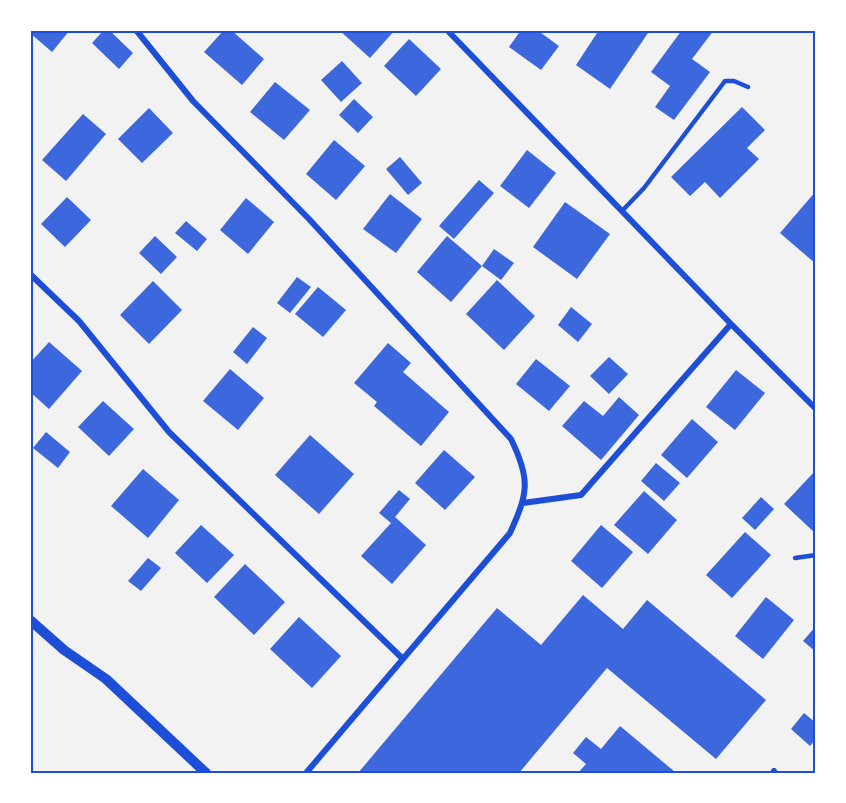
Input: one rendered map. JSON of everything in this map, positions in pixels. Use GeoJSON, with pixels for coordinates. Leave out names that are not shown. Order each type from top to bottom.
{"type":"FeatureCollection","features":[{"type":"Feature","properties":{"kind":"street"},"geometry":{"type":"LineString","coordinates":[[136,30],[193,101],[309,219],[511,439],[522,461],[525,476],[523,503],[510,533],[306,773]]}},
{"type":"Feature","properties":{"kind":"street"},"geometry":{"type":"LineString","coordinates":[[447,30],[816,409]]}},
{"type":"Feature","properties":{"kind":"street"},"geometry":{"type":"LineString","coordinates":[[30,274],[79,321],[169,432],[403,659]]}},
{"type":"Feature","properties":{"kind":"street"},"geometry":{"type":"LineString","coordinates":[[523,503],[581,495],[731,324]]}},
{"type":"Feature","properties":{"kind":"street"},"geometry":{"type":"LineString","coordinates":[[30,620],[64,650],[106,680],[206,773]]}},
{"type":"Feature","properties":{"kind":"lane"},"geometry":{"type":"LineString","coordinates":[[622,211],[644,188],[706,103],[725,81],[734,81],[748,87]]}},
{"type":"Feature","properties":{"kind":"lane"},"geometry":{"type":"LineString","coordinates":[[795,558],[816,555]]}},
{"type":"Feature","properties":{"kind":"building"},"geometry":{"type":"Polygon","coordinates":[[[30,30],[70,30],[52,52],[30,33],[30,30]]]}},
{"type":"Feature","properties":{"kind":"building"},"geometry":{"type":"Polygon","coordinates":[[[104,30],[109,30],[133,53],[119,69],[92,43],[104,30]]]}},
{"type":"Feature","properties":{"kind":"building"},"geometry":{"type":"Polygon","coordinates":[[[224,30],[231,30],[264,59],[242,85],[204,52],[224,30]]]}},
{"type":"Feature","properties":{"kind":"building"},"geometry":{"type":"Polygon","coordinates":[[[339,30],[395,30],[370,58],[339,30]]]}},
{"type":"Feature","properties":{"kind":"building"},"geometry":{"type":"Polygon","coordinates":[[[521,30],[537,30],[559,46],[541,70],[509,47],[521,30]]]}},
{"type":"Feature","properties":{"kind":"building"},"geometry":{"type":"Polygon","coordinates":[[[599,30],[650,30],[610,89],[576,65],[599,30]]]}},
{"type":"Feature","properties":{"kind":"building"},"geometry":{"type":"Polygon","coordinates":[[[682,30],[714,30],[692,59],[710,72],[674,120],[655,107],[670,86],[651,72],[682,30]]]}},
{"type":"Feature","properties":{"kind":"building"},"geometry":{"type":"Polygon","coordinates":[[[409,39],[441,69],[416,96],[384,66],[409,39]]]}},
{"type":"Feature","properties":{"kind":"building"},"geometry":{"type":"Polygon","coordinates":[[[342,61],[362,83],[341,102],[321,80],[342,61]]]}},
{"type":"Feature","properties":{"kind":"building"},"geometry":{"type":"Polygon","coordinates":[[[275,82],[310,110],[284,140],[250,112],[275,82]]]}},
{"type":"Feature","properties":{"kind":"building"},"geometry":{"type":"Polygon","coordinates":[[[354,99],[373,117],[358,133],[339,115],[354,99]]]}},
{"type":"Feature","properties":{"kind":"building"},"geometry":{"type":"Polygon","coordinates":[[[742,107],[765,130],[747,148],[759,159],[720,198],[705,182],[690,196],[671,177],[742,107]]]}},
{"type":"Feature","properties":{"kind":"building"},"geometry":{"type":"Polygon","coordinates":[[[149,108],[173,133],[142,163],[118,139],[149,108]]]}},
{"type":"Feature","properties":{"kind":"building"},"geometry":{"type":"Polygon","coordinates":[[[83,114],[106,134],[66,181],[42,160],[83,114]]]}},
{"type":"Feature","properties":{"kind":"building"},"geometry":{"type":"Polygon","coordinates":[[[334,140],[365,166],[336,200],[306,174],[334,140]]]}},
{"type":"Feature","properties":{"kind":"building"},"geometry":{"type":"Polygon","coordinates":[[[527,150],[556,173],[529,208],[500,186],[527,150]]]}},
{"type":"Feature","properties":{"kind":"building"},"geometry":{"type":"Polygon","coordinates":[[[400,157],[422,183],[408,195],[386,169],[400,157]]]}},
{"type":"Feature","properties":{"kind":"building"},"geometry":{"type":"Polygon","coordinates":[[[479,180],[494,193],[454,239],[439,226],[479,180]]]}},
{"type":"Feature","properties":{"kind":"building"},"geometry":{"type":"Polygon","coordinates":[[[816,191],[816,264],[780,233],[816,191]]]}},
{"type":"Feature","properties":{"kind":"building"},"geometry":{"type":"Polygon","coordinates":[[[390,194],[422,219],[396,253],[363,229],[390,194]]]}},
{"type":"Feature","properties":{"kind":"building"},"geometry":{"type":"Polygon","coordinates":[[[67,197],[91,220],[65,247],[41,224],[67,197]]]}},
{"type":"Feature","properties":{"kind":"building"},"geometry":{"type":"Polygon","coordinates":[[[246,198],[274,222],[248,254],[220,230],[246,198]]]}},
{"type":"Feature","properties":{"kind":"building"},"geometry":{"type":"Polygon","coordinates":[[[565,202],[610,234],[577,279],[533,247],[565,202]]]}},
{"type":"Feature","properties":{"kind":"building"},"geometry":{"type":"Polygon","coordinates":[[[186,221],[207,239],[197,251],[175,233],[186,221]]]}},
{"type":"Feature","properties":{"kind":"building"},"geometry":{"type":"Polygon","coordinates":[[[155,236],[177,257],[161,274],[139,253],[155,236]]]}},
{"type":"Feature","properties":{"kind":"building"},"geometry":{"type":"Polygon","coordinates":[[[447,236],[482,266],[451,302],[417,272],[447,236]]]}},
{"type":"Feature","properties":{"kind":"building"},"geometry":{"type":"Polygon","coordinates":[[[494,249],[514,263],[501,280],[482,266],[494,249]]]}},
{"type":"Feature","properties":{"kind":"building"},"geometry":{"type":"Polygon","coordinates":[[[297,277],[311,287],[290,313],[277,303],[297,277]]]}},
{"type":"Feature","properties":{"kind":"building"},"geometry":{"type":"Polygon","coordinates":[[[497,280],[535,316],[504,350],[466,314],[497,280]]]}},
{"type":"Feature","properties":{"kind":"building"},"geometry":{"type":"Polygon","coordinates":[[[153,281],[182,310],[149,344],[120,315],[153,281]]]}},
{"type":"Feature","properties":{"kind":"building"},"geometry":{"type":"Polygon","coordinates":[[[318,287],[346,310],[323,337],[295,314],[318,287]]]}},
{"type":"Feature","properties":{"kind":"building"},"geometry":{"type":"Polygon","coordinates":[[[571,307],[592,324],[578,342],[558,325],[571,307]]]}},
{"type":"Feature","properties":{"kind":"building"},"geometry":{"type":"Polygon","coordinates":[[[253,327],[267,338],[247,364],[233,352],[253,327]]]}},
{"type":"Feature","properties":{"kind":"building"},"geometry":{"type":"Polygon","coordinates":[[[49,342],[82,371],[49,409],[30,392],[30,363],[49,342]]]}},
{"type":"Feature","properties":{"kind":"building"},"geometry":{"type":"Polygon","coordinates":[[[388,343],[411,363],[403,372],[449,412],[421,446],[374,406],[377,402],[354,383],[388,343]]]}},
{"type":"Feature","properties":{"kind":"building"},"geometry":{"type":"Polygon","coordinates":[[[609,357],[628,374],[609,394],[590,376],[609,357]]]}},
{"type":"Feature","properties":{"kind":"building"},"geometry":{"type":"Polygon","coordinates":[[[536,359],[570,386],[549,411],[516,384],[536,359]]]}},
{"type":"Feature","properties":{"kind":"building"},"geometry":{"type":"Polygon","coordinates":[[[230,369],[264,398],[238,430],[203,401],[230,369]]]}},
{"type":"Feature","properties":{"kind":"building"},"geometry":{"type":"Polygon","coordinates":[[[736,370],[765,393],[735,430],[706,407],[736,370]]]}},
{"type":"Feature","properties":{"kind":"building"},"geometry":{"type":"Polygon","coordinates":[[[619,397],[639,415],[601,460],[562,426],[584,401],[603,416],[619,397]]]}},
{"type":"Feature","properties":{"kind":"building"},"geometry":{"type":"Polygon","coordinates":[[[103,401],[134,429],[109,456],[78,427],[103,401]]]}},
{"type":"Feature","properties":{"kind":"building"},"geometry":{"type":"Polygon","coordinates":[[[692,419],[718,442],[687,478],[661,455],[692,419]]]}},
{"type":"Feature","properties":{"kind":"building"},"geometry":{"type":"Polygon","coordinates":[[[46,432],[70,452],[58,468],[33,448],[46,432]]]}},
{"type":"Feature","properties":{"kind":"building"},"geometry":{"type":"Polygon","coordinates":[[[310,435],[354,474],[319,514],[275,475],[310,435]]]}},
{"type":"Feature","properties":{"kind":"building"},"geometry":{"type":"Polygon","coordinates":[[[444,450],[475,477],[445,510],[415,483],[444,450]]]}},
{"type":"Feature","properties":{"kind":"building"},"geometry":{"type":"Polygon","coordinates":[[[656,463],[680,483],[664,501],[641,481],[656,463]]]}},
{"type":"Feature","properties":{"kind":"building"},"geometry":{"type":"Polygon","coordinates":[[[143,469],[179,500],[148,538],[111,506],[143,469]]]}},
{"type":"Feature","properties":{"kind":"building"},"geometry":{"type":"Polygon","coordinates":[[[816,470],[816,532],[815,533],[784,504],[816,470]]]}},
{"type":"Feature","properties":{"kind":"building"},"geometry":{"type":"Polygon","coordinates":[[[399,490],[410,499],[395,517],[426,545],[392,584],[361,556],[391,523],[379,513],[399,490]]]}},
{"type":"Feature","properties":{"kind":"building"},"geometry":{"type":"Polygon","coordinates":[[[644,491],[677,520],[648,554],[614,525],[644,491]]]}},
{"type":"Feature","properties":{"kind":"building"},"geometry":{"type":"Polygon","coordinates":[[[761,497],[774,509],[755,530],[742,518],[761,497]]]}},
{"type":"Feature","properties":{"kind":"building"},"geometry":{"type":"Polygon","coordinates":[[[201,525],[234,555],[207,583],[175,553],[201,525]]]}},
{"type":"Feature","properties":{"kind":"building"},"geometry":{"type":"Polygon","coordinates":[[[601,525],[633,552],[602,588],[571,561],[601,525]]]}},
{"type":"Feature","properties":{"kind":"building"},"geometry":{"type":"Polygon","coordinates":[[[745,532],[771,555],[732,598],[706,575],[745,532]]]}},
{"type":"Feature","properties":{"kind":"building"},"geometry":{"type":"Polygon","coordinates":[[[148,558],[161,568],[141,591],[128,581],[148,558]]]}},
{"type":"Feature","properties":{"kind":"building"},"geometry":{"type":"Polygon","coordinates":[[[245,564],[285,602],[254,635],[214,597],[245,564]]]}},
{"type":"Feature","properties":{"kind":"building"},"geometry":{"type":"Polygon","coordinates":[[[583,595],[623,629],[647,600],[766,700],[716,759],[607,668],[519,773],[358,773],[497,608],[541,645],[583,595]]]}},
{"type":"Feature","properties":{"kind":"building"},"geometry":{"type":"Polygon","coordinates":[[[766,597],[794,620],[763,659],[735,636],[766,597]]]}},
{"type":"Feature","properties":{"kind":"building"},"geometry":{"type":"Polygon","coordinates":[[[299,617],[341,656],[312,688],[270,649],[299,617]]]}},
{"type":"Feature","properties":{"kind":"building"},"geometry":{"type":"Polygon","coordinates":[[[816,626],[816,652],[803,641],[816,626]]]}},
{"type":"Feature","properties":{"kind":"building"},"geometry":{"type":"Polygon","coordinates":[[[804,713],[816,723],[816,739],[810,746],[791,729],[804,713]]]}},
{"type":"Feature","properties":{"kind":"building"},"geometry":{"type":"Polygon","coordinates":[[[620,726],[675,772],[578,773],[586,764],[573,753],[586,737],[601,749],[620,726]]]}}]}
